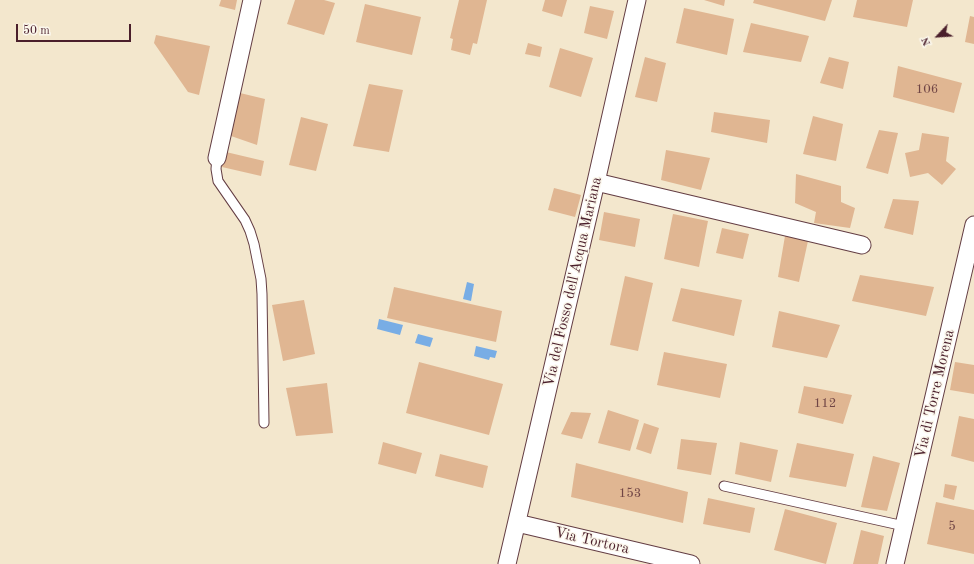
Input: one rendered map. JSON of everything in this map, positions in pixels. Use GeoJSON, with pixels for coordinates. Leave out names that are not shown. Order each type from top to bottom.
{"type":"FeatureCollection","features":[{"type":"Feature","properties":{"kind":"street"},"geometry":{"type":"LineString","coordinates":[[217,158],[252,0]]}},
{"type":"Feature","properties":{"kind":"street","name":"Via del Fosso dell'Acqua Mariana"},"geometry":{"type":"LineString","coordinates":[[507,564],[637,0]]}},
{"type":"Feature","properties":{"kind":"street"},"geometry":{"type":"LineString","coordinates":[[596,182],[862,245]]}},
{"type":"Feature","properties":{"kind":"street","name":"Via di Torre Morena"},"geometry":{"type":"LineString","coordinates":[[895,564],[974,225]]}},
{"type":"Feature","properties":{"kind":"street","name":"Via Tortora"},"geometry":{"type":"LineString","coordinates":[[517,523],[691,564]]}},
{"type":"Feature","properties":{"kind":"lane"},"geometry":{"type":"LineString","coordinates":[[217,158],[216,169],[218,180],[245,220],[250,231],[261,279],[264,423]]}},
{"type":"Feature","properties":{"kind":"lane"},"geometry":{"type":"LineString","coordinates":[[724,486],[904,526]]}},
{"type":"Feature","properties":{"kind":"water"},"geometry":{"type":"Polygon","coordinates":[[[467,282],[474,284],[471,301],[463,299],[467,282]]]}},
{"type":"Feature","properties":{"kind":"water"},"geometry":{"type":"Polygon","coordinates":[[[379,319],[403,325],[400,335],[377,329],[379,319]]]}},
{"type":"Feature","properties":{"kind":"water"},"geometry":{"type":"Polygon","coordinates":[[[418,334],[433,338],[430,347],[415,343],[418,334]]]}},
{"type":"Feature","properties":{"kind":"water"},"geometry":{"type":"Polygon","coordinates":[[[476,346],[497,351],[495,358],[490,357],[489,360],[474,356],[476,346]]]}},
{"type":"Feature","properties":{"kind":"building"},"geometry":{"type":"Polygon","coordinates":[[[221,0],[237,0],[235,10],[219,6],[221,0]]]}},
{"type":"Feature","properties":{"kind":"building"},"geometry":{"type":"Polygon","coordinates":[[[295,0],[324,0],[335,3],[324,35],[287,24],[295,0]]]}},
{"type":"Feature","properties":{"kind":"building"},"geometry":{"type":"Polygon","coordinates":[[[459,0],[487,0],[477,44],[473,43],[470,55],[451,50],[453,39],[450,38],[459,0]]]}},
{"type":"Feature","properties":{"kind":"building"},"geometry":{"type":"Polygon","coordinates":[[[545,0],[567,0],[562,17],[542,11],[545,0]]]}},
{"type":"Feature","properties":{"kind":"building"},"geometry":{"type":"Polygon","coordinates":[[[704,0],[725,0],[724,6],[704,0]]]}},
{"type":"Feature","properties":{"kind":"building"},"geometry":{"type":"Polygon","coordinates":[[[754,0],[832,0],[825,21],[753,3],[754,0]]]}},
{"type":"Feature","properties":{"kind":"building"},"geometry":{"type":"Polygon","coordinates":[[[857,0],[913,0],[907,27],[853,17],[857,0]]]}},
{"type":"Feature","properties":{"kind":"building"},"geometry":{"type":"Polygon","coordinates":[[[365,4],[421,17],[412,55],[356,42],[365,4]]]}},
{"type":"Feature","properties":{"kind":"building"},"geometry":{"type":"Polygon","coordinates":[[[590,6],[614,11],[607,39],[584,33],[590,6]]]}},
{"type":"Feature","properties":{"kind":"building"},"geometry":{"type":"Polygon","coordinates":[[[684,8],[734,19],[727,55],[676,43],[684,8]]]}},
{"type":"Feature","properties":{"kind":"building"},"geometry":{"type":"Polygon","coordinates":[[[970,16],[974,17],[974,44],[965,42],[970,16]]]}},
{"type":"Feature","properties":{"kind":"building"},"geometry":{"type":"Polygon","coordinates":[[[751,23],[809,36],[801,62],[743,52],[751,23]]]}},
{"type":"Feature","properties":{"kind":"building"},"geometry":{"type":"Polygon","coordinates":[[[156,35],[210,46],[199,95],[188,92],[154,43],[156,35]]]}},
{"type":"Feature","properties":{"kind":"building"},"geometry":{"type":"Polygon","coordinates":[[[528,43],[542,47],[540,57],[525,54],[528,43]]]}},
{"type":"Feature","properties":{"kind":"building"},"geometry":{"type":"Polygon","coordinates":[[[560,48],[593,58],[581,97],[549,87],[560,48]]]}},
{"type":"Feature","properties":{"kind":"building"},"geometry":{"type":"Polygon","coordinates":[[[645,57],[666,63],[657,102],[635,97],[645,57]]]}},
{"type":"Feature","properties":{"kind":"building"},"geometry":{"type":"Polygon","coordinates":[[[829,57],[849,62],[843,89],[820,83],[829,57]]]}},
{"type":"Feature","properties":{"kind":"building"},"geometry":{"type":"Polygon","coordinates":[[[898,66],[962,83],[954,113],[893,97],[898,66]]]}},
{"type":"Feature","properties":{"kind":"building"},"geometry":{"type":"Polygon","coordinates":[[[369,84],[403,90],[389,152],[353,146],[369,84]]]}},
{"type":"Feature","properties":{"kind":"building"},"geometry":{"type":"Polygon","coordinates":[[[240,93],[265,99],[257,145],[231,136],[240,93]]]}},
{"type":"Feature","properties":{"kind":"building"},"geometry":{"type":"Polygon","coordinates":[[[714,112],[770,120],[767,143],[711,132],[714,112]]]}},
{"type":"Feature","properties":{"kind":"building"},"geometry":{"type":"Polygon","coordinates":[[[813,116],[843,124],[836,161],[803,154],[813,116]]]}},
{"type":"Feature","properties":{"kind":"building"},"geometry":{"type":"Polygon","coordinates":[[[301,117],[328,124],[316,171],[289,165],[301,117]]]}},
{"type":"Feature","properties":{"kind":"building"},"geometry":{"type":"Polygon","coordinates":[[[879,130],[898,133],[888,174],[866,168],[879,130]]]}},
{"type":"Feature","properties":{"kind":"building"},"geometry":{"type":"Polygon","coordinates":[[[922,133],[949,137],[946,161],[956,169],[942,185],[928,173],[910,177],[905,153],[919,150],[922,133]]]}},
{"type":"Feature","properties":{"kind":"building"},"geometry":{"type":"Polygon","coordinates":[[[666,150],[710,158],[701,190],[661,180],[666,150]]]}},
{"type":"Feature","properties":{"kind":"building"},"geometry":{"type":"Polygon","coordinates":[[[226,152],[264,161],[261,176],[222,167],[226,152]]]}},
{"type":"Feature","properties":{"kind":"building"},"geometry":{"type":"Polygon","coordinates":[[[796,174],[841,186],[841,202],[855,208],[850,228],[814,223],[816,212],[795,203],[796,174]]]}},
{"type":"Feature","properties":{"kind":"building"},"geometry":{"type":"Polygon","coordinates":[[[554,188],[581,195],[575,217],[548,210],[554,188]]]}},
{"type":"Feature","properties":{"kind":"building"},"geometry":{"type":"Polygon","coordinates":[[[893,199],[919,201],[913,235],[884,228],[893,199]]]}},
{"type":"Feature","properties":{"kind":"building"},"geometry":{"type":"Polygon","coordinates":[[[604,212],[640,219],[635,247],[599,240],[604,212]]]}},
{"type":"Feature","properties":{"kind":"building"},"geometry":{"type":"Polygon","coordinates":[[[673,214],[708,221],[699,267],[664,259],[673,214]]]}},
{"type":"Feature","properties":{"kind":"building"},"geometry":{"type":"Polygon","coordinates":[[[722,228],[749,234],[743,259],[716,253],[722,228]]]}},
{"type":"Feature","properties":{"kind":"building"},"geometry":{"type":"Polygon","coordinates":[[[785,236],[808,241],[799,282],[778,277],[785,236]]]}},
{"type":"Feature","properties":{"kind":"building"},"geometry":{"type":"Polygon","coordinates":[[[860,275],[934,287],[926,316],[852,301],[860,275]]]}},
{"type":"Feature","properties":{"kind":"building"},"geometry":{"type":"Polygon","coordinates":[[[625,276],[653,283],[638,351],[610,345],[625,276]]]}},
{"type":"Feature","properties":{"kind":"building"},"geometry":{"type":"Polygon","coordinates":[[[394,287],[502,311],[496,342],[387,318],[394,287]]]}},
{"type":"Feature","properties":{"kind":"building"},"geometry":{"type":"Polygon","coordinates":[[[681,288],[742,300],[734,336],[672,321],[681,288]]]}},
{"type":"Feature","properties":{"kind":"building"},"geometry":{"type":"Polygon","coordinates":[[[304,300],[315,354],[283,361],[272,305],[304,300]]]}},
{"type":"Feature","properties":{"kind":"building"},"geometry":{"type":"Polygon","coordinates":[[[779,311],[840,325],[827,358],[772,347],[779,311]]]}},
{"type":"Feature","properties":{"kind":"building"},"geometry":{"type":"Polygon","coordinates":[[[664,352],[727,364],[720,398],[657,385],[664,352]]]}},
{"type":"Feature","properties":{"kind":"building"},"geometry":{"type":"Polygon","coordinates":[[[419,362],[503,384],[489,435],[406,413],[419,362]]]}},
{"type":"Feature","properties":{"kind":"building"},"geometry":{"type":"Polygon","coordinates":[[[955,362],[974,365],[974,394],[950,390],[955,362]]]}},
{"type":"Feature","properties":{"kind":"building"},"geometry":{"type":"Polygon","coordinates":[[[327,383],[333,433],[296,436],[286,388],[327,383]]]}},
{"type":"Feature","properties":{"kind":"building"},"geometry":{"type":"Polygon","coordinates":[[[804,386],[852,395],[843,424],[798,413],[804,386]]]}},
{"type":"Feature","properties":{"kind":"building"},"geometry":{"type":"Polygon","coordinates":[[[608,410],[639,420],[630,451],[598,443],[608,410]]]}},
{"type":"Feature","properties":{"kind":"building"},"geometry":{"type":"Polygon","coordinates":[[[571,412],[591,413],[582,439],[561,434],[571,412]]]}},
{"type":"Feature","properties":{"kind":"building"},"geometry":{"type":"Polygon","coordinates":[[[959,416],[974,419],[974,462],[951,456],[959,416]]]}},
{"type":"Feature","properties":{"kind":"building"},"geometry":{"type":"Polygon","coordinates":[[[644,423],[659,428],[651,454],[636,449],[644,423]]]}},
{"type":"Feature","properties":{"kind":"building"},"geometry":{"type":"Polygon","coordinates":[[[681,439],[717,443],[711,475],[677,469],[681,439]]]}},
{"type":"Feature","properties":{"kind":"building"},"geometry":{"type":"Polygon","coordinates":[[[383,442],[422,453],[416,474],[378,464],[383,442]]]}},
{"type":"Feature","properties":{"kind":"building"},"geometry":{"type":"Polygon","coordinates":[[[740,442],[778,450],[771,482],[735,474],[740,442]]]}},
{"type":"Feature","properties":{"kind":"building"},"geometry":{"type":"Polygon","coordinates":[[[797,443],[854,454],[846,487],[789,477],[797,443]]]}},
{"type":"Feature","properties":{"kind":"building"},"geometry":{"type":"Polygon","coordinates":[[[440,454],[488,466],[483,488],[435,476],[440,454]]]}},
{"type":"Feature","properties":{"kind":"building"},"geometry":{"type":"Polygon","coordinates":[[[873,456],[900,463],[887,511],[861,507],[873,456]]]}},
{"type":"Feature","properties":{"kind":"building"},"geometry":{"type":"Polygon","coordinates":[[[576,463],[688,492],[683,523],[571,497],[576,463]]]}},
{"type":"Feature","properties":{"kind":"building"},"geometry":{"type":"Polygon","coordinates":[[[945,484],[957,486],[954,500],[943,497],[945,484]]]}},
{"type":"Feature","properties":{"kind":"building"},"geometry":{"type":"Polygon","coordinates":[[[708,498],[755,508],[750,533],[703,524],[708,498]]]}},
{"type":"Feature","properties":{"kind":"building"},"geometry":{"type":"Polygon","coordinates":[[[936,502],[974,510],[974,554],[927,544],[936,502]]]}},
{"type":"Feature","properties":{"kind":"building"},"geometry":{"type":"Polygon","coordinates":[[[785,509],[837,523],[826,564],[774,550],[785,509]]]}},
{"type":"Feature","properties":{"kind":"building"},"geometry":{"type":"Polygon","coordinates":[[[861,530],[884,536],[878,564],[853,564],[861,530]]]}}]}
